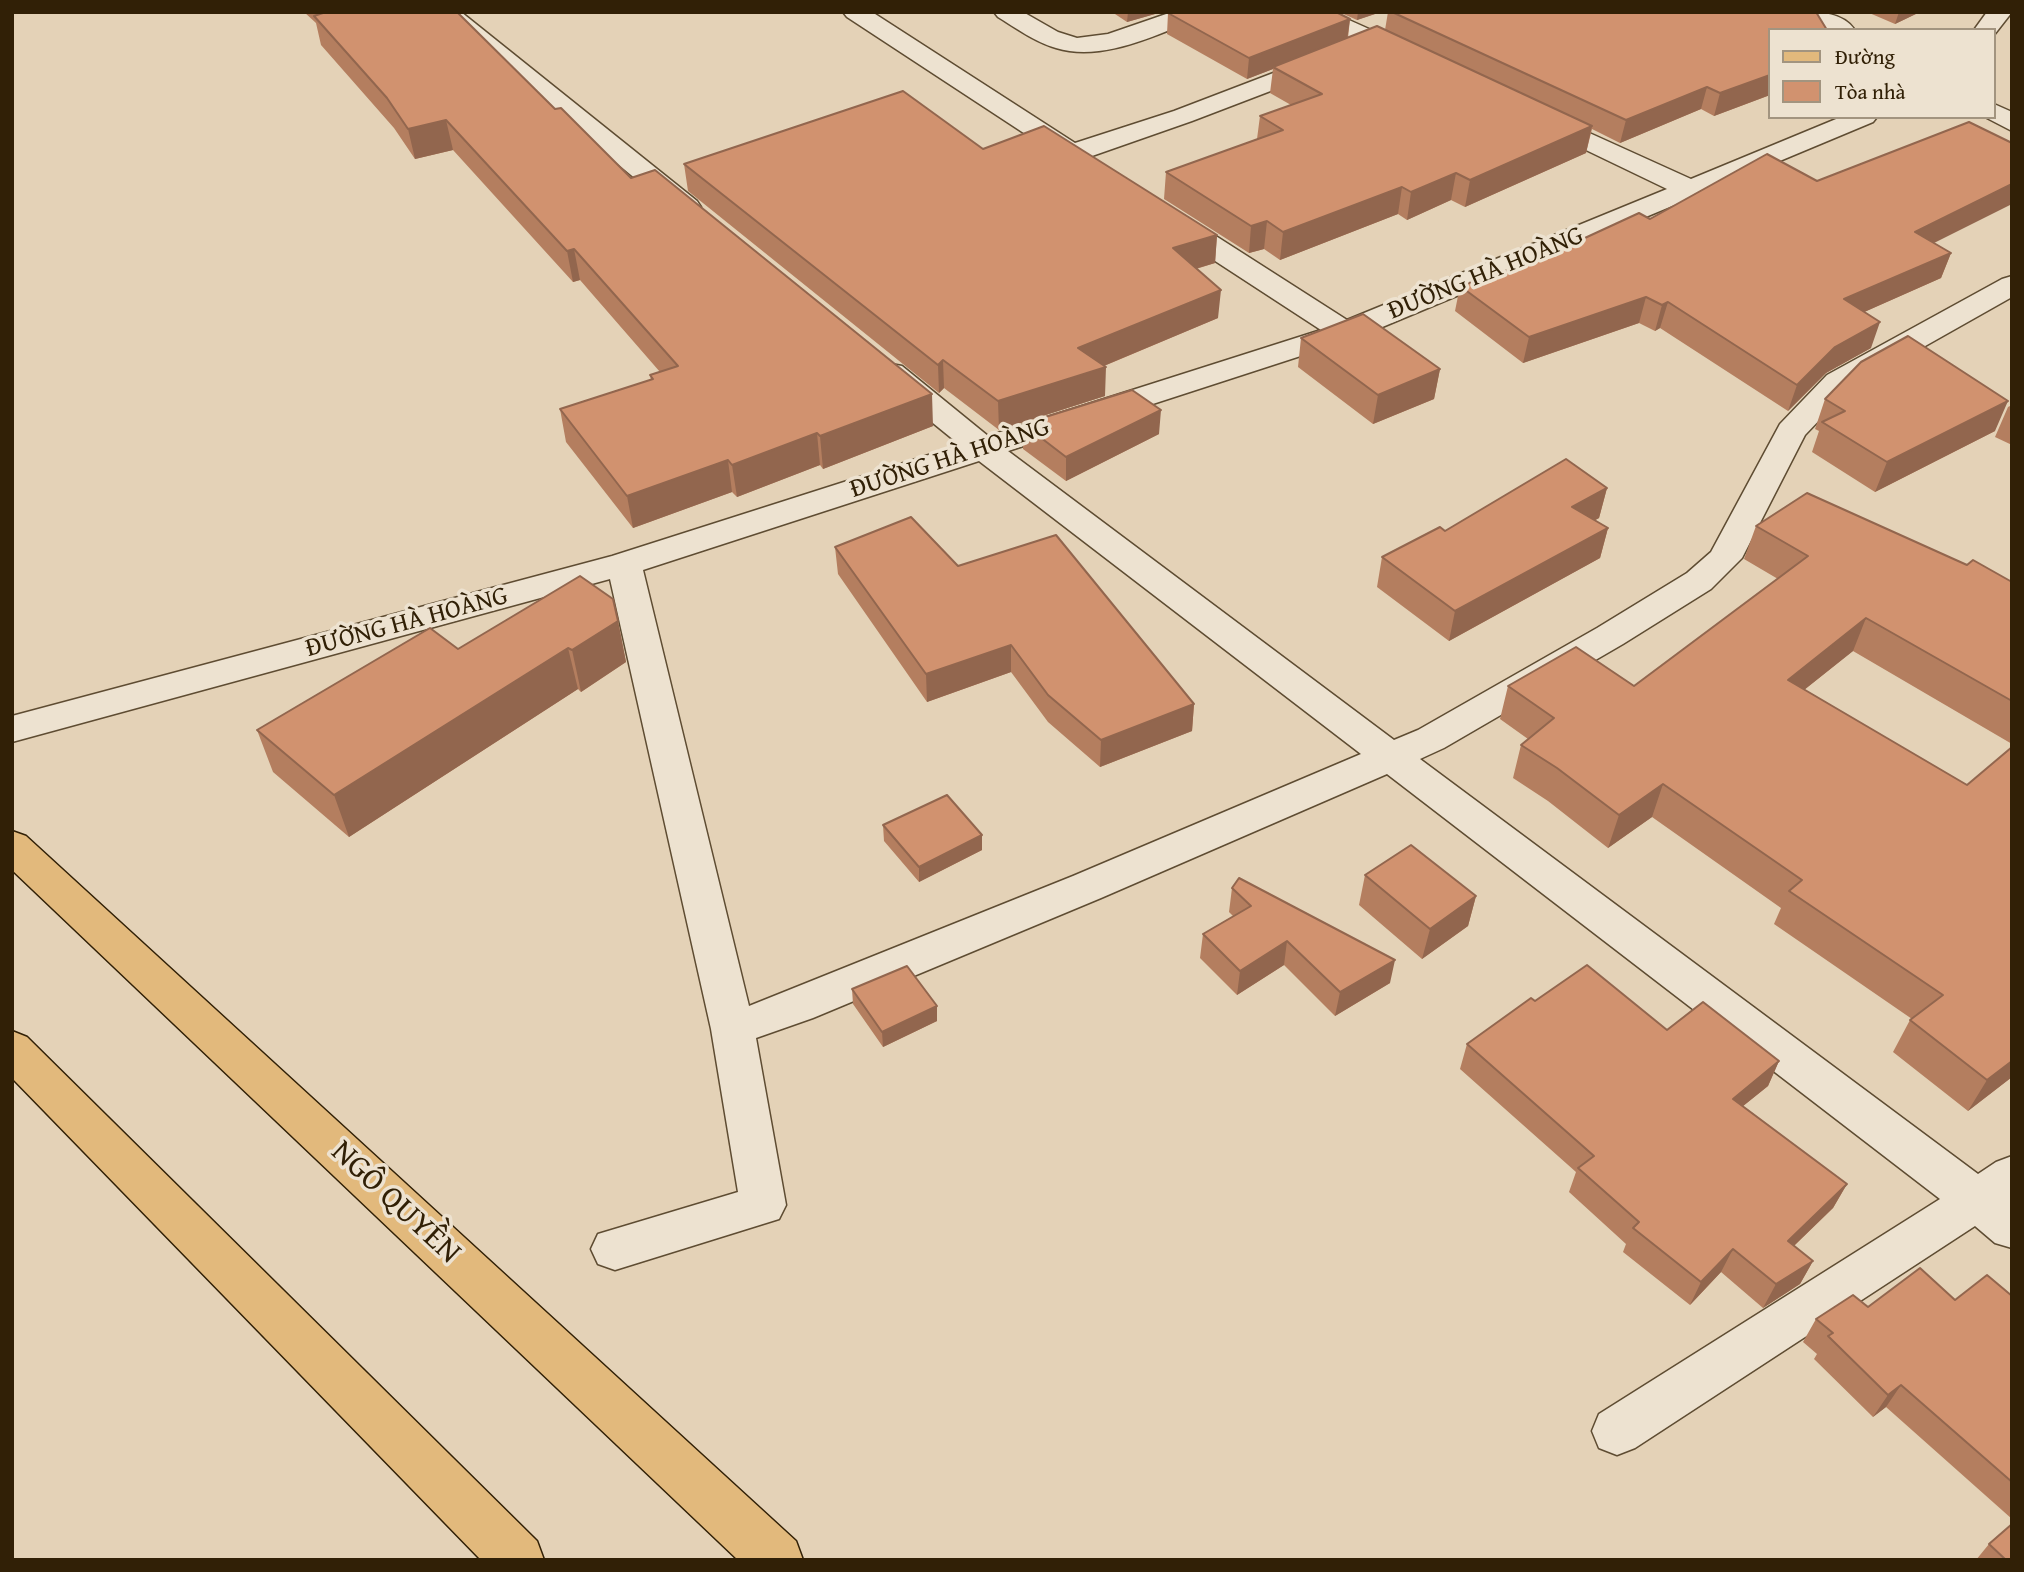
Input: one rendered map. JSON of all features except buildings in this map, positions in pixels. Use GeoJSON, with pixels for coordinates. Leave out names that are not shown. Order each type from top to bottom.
{"type":"FeatureCollection","features":[{"type":"Feature","properties":{"kind":"main road","name":"NGÔ QUYỀN"},"geometry":{"type":"LineString","coordinates":[[12,846],[777,1560]]}},
{"type":"Feature","properties":{"kind":"main road"},"geometry":{"type":"LineString","coordinates":[[12,1049],[518,1560]]}},
{"type":"Feature","properties":{"kind":"street"},"geometry":{"type":"LineString","coordinates":[[446,12],[704,222]]}},
{"type":"Feature","properties":{"kind":"street"},"geometry":{"type":"LineString","coordinates":[[855,12],[1096,168]]}},
{"type":"Feature","properties":{"kind":"street"},"geometry":{"type":"LineString","coordinates":[[1006,12],[1065,43],[1083,47],[1104,44],[1195,12]]}},
{"type":"Feature","properties":{"kind":"street"},"geometry":{"type":"LineString","coordinates":[[1311,12],[1373,31],[1426,64]]}},
{"type":"Feature","properties":{"kind":"street"},"geometry":{"type":"LineString","coordinates":[[1808,12],[1839,28]]}},
{"type":"Feature","properties":{"kind":"street"},"geometry":{"type":"LineString","coordinates":[[1988,28],[2000,12]]}},
{"type":"Feature","properties":{"kind":"street"},"geometry":{"type":"LineString","coordinates":[[1073,153],[1183,116],[1373,31]]}},
{"type":"Feature","properties":{"kind":"street"},"geometry":{"type":"LineString","coordinates":[[1526,111],[1690,189]]}},
{"type":"Feature","properties":{"kind":"street"},"geometry":{"type":"LineString","coordinates":[[1996,113],[2012,123]]}},
{"type":"Feature","properties":{"kind":"street","name":"ĐƯỜNG HÀ HOÀNG"},"geometry":{"type":"LineString","coordinates":[[12,729],[624,564],[1345,332],[1859,119]]}},
{"type":"Feature","properties":{"kind":"street"},"geometry":{"type":"LineString","coordinates":[[1153,207],[1345,332]]}},
{"type":"Feature","properties":{"kind":"street"},"geometry":{"type":"LineString","coordinates":[[733,1029],[798,1006],[1087,887],[1431,739],[1699,581],[1725,558],[1791,431],[1838,382],[2012,285]]}},
{"type":"Feature","properties":{"kind":"street"},"geometry":{"type":"LineString","coordinates":[[866,353],[984,449],[1391,756],[2000,1201],[1617,1431]]}},
{"type":"Feature","properties":{"kind":"street"},"geometry":{"type":"LineString","coordinates":[[615,1249],[763,1205],[733,1029],[624,564]]}}]}
